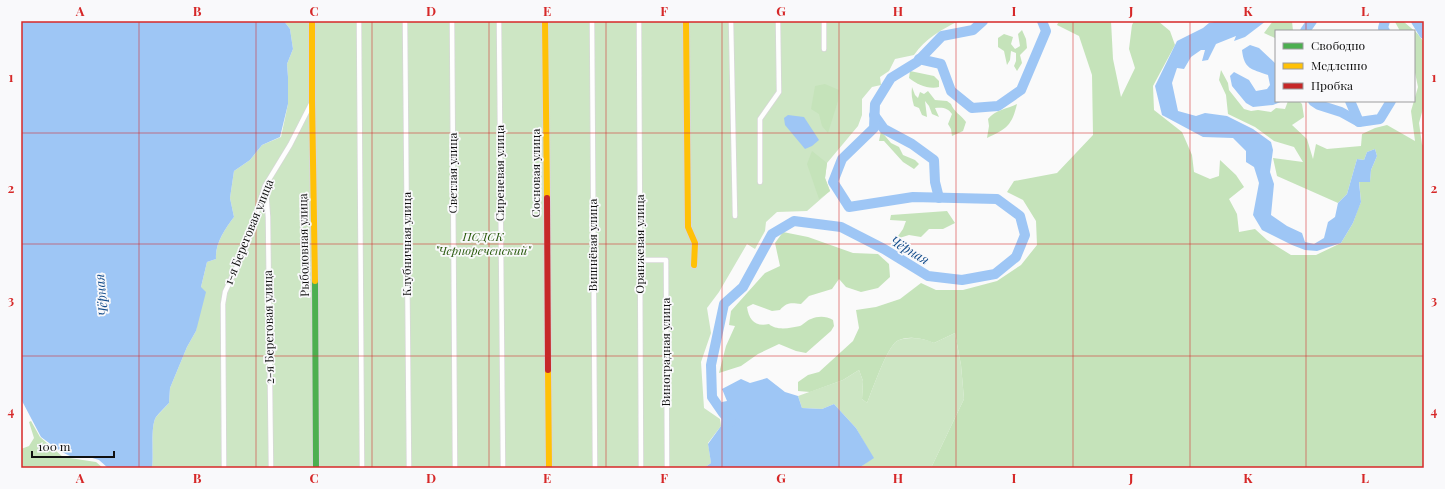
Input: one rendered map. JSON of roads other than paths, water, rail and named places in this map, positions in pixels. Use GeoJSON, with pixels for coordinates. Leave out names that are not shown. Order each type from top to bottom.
{"type":"FeatureCollection","features":[{"type":"Feature","properties":{"kind":"street","name":"Рыболовная улица"},"geometry":{"type":"LineString","coordinates":[[312,21],[316,321],[316,468]]}},
{"type":"Feature","properties":{"kind":"street"},"geometry":{"type":"LineString","coordinates":[[359,21],[362,468]]}},
{"type":"Feature","properties":{"kind":"street","name":"Клубничная улица"},"geometry":{"type":"LineString","coordinates":[[405,21],[409,468]]}},
{"type":"Feature","properties":{"kind":"street","name":"Светлая улица"},"geometry":{"type":"LineString","coordinates":[[452,21],[455,468]]}},
{"type":"Feature","properties":{"kind":"street","name":"Сиреневая улица"},"geometry":{"type":"LineString","coordinates":[[499,21],[503,468]]}},
{"type":"Feature","properties":{"kind":"street","name":"Сосновая улица"},"geometry":{"type":"LineString","coordinates":[[545,21],[549,468]]}},
{"type":"Feature","properties":{"kind":"street","name":"Вишнёвая улица"},"geometry":{"type":"LineString","coordinates":[[592,21],[595,468]]}},
{"type":"Feature","properties":{"kind":"street","name":"Оранжевая улица"},"geometry":{"type":"LineString","coordinates":[[639,21],[641,468]]}},
{"type":"Feature","properties":{"kind":"street"},"geometry":{"type":"LineString","coordinates":[[686,21],[688,227],[695,243],[694,265]]}},
{"type":"Feature","properties":{"kind":"street"},"geometry":{"type":"LineString","coordinates":[[731,21],[735,216]]}},
{"type":"Feature","properties":{"kind":"street"},"geometry":{"type":"LineString","coordinates":[[760,182],[760,119],[778,92],[778,21]]}},
{"type":"Feature","properties":{"kind":"street"},"geometry":{"type":"LineString","coordinates":[[824,21],[824,49]]}},
{"type":"Feature","properties":{"kind":"street","name":"1-я Береговая улица"},"geometry":{"type":"LineString","coordinates":[[224,468],[223,304],[225,292],[246,247],[265,186],[290,145],[312,101]]}},
{"type":"Feature","properties":{"kind":"street","name":"2-я Береговая улица"},"geometry":{"type":"LineString","coordinates":[[265,186],[268,217],[271,468]]}},
{"type":"Feature","properties":{"kind":"street","name":"Виноградная улица"},"geometry":{"type":"LineString","coordinates":[[641,260],[666,260],[667,468]]}},
{"type":"Feature","properties":{"kind":"water"},"geometry":{"type":"Polygon","coordinates":[[[21,21],[284,21],[290,29],[293,49],[287,64],[288,104],[280,137],[262,145],[250,160],[234,171],[230,198],[234,217],[224,231],[219,242],[216,259],[207,262],[201,287],[206,292],[196,331],[187,347],[170,388],[169,403],[156,417],[154,422],[152,468],[108,468],[99,460],[89,457],[70,456],[60,451],[41,437],[21,399],[21,21]]]}},
{"type":"Feature","properties":{"kind":"water"},"geometry":{"type":"Polygon","coordinates":[[[1220,21],[1266,21],[1245,37],[1234,41],[1236,36],[1216,44],[1208,60],[1202,61],[1205,50],[1201,50],[1191,57],[1184,69],[1177,68],[1172,83],[1178,111],[1196,116],[1205,113],[1227,116],[1253,129],[1271,142],[1273,150],[1270,172],[1274,184],[1271,215],[1287,226],[1302,233],[1305,242],[1314,244],[1324,238],[1328,222],[1335,217],[1338,203],[1347,194],[1357,159],[1364,160],[1367,152],[1375,149],[1377,156],[1371,170],[1370,182],[1359,182],[1361,202],[1353,223],[1341,243],[1317,251],[1305,250],[1262,230],[1253,215],[1259,183],[1254,167],[1246,162],[1246,151],[1233,138],[1203,137],[1162,115],[1155,86],[1177,41],[1203,28],[1209,23],[1220,21]]]}},
{"type":"Feature","properties":{"kind":"water"},"geometry":{"type":"Polygon","coordinates":[[[1250,45],[1259,48],[1275,63],[1275,102],[1280,102],[1273,105],[1253,107],[1246,103],[1232,86],[1230,76],[1234,72],[1249,80],[1256,91],[1267,89],[1270,85],[1268,75],[1247,65],[1242,50],[1250,45]]]}},
{"type":"Feature","properties":{"kind":"water"},"geometry":{"type":"Polygon","coordinates":[[[788,115],[804,117],[819,140],[812,146],[805,149],[785,125],[784,118],[788,115]]]}},
{"type":"Feature","properties":{"kind":"water"},"geometry":{"type":"Polygon","coordinates":[[[767,378],[785,392],[798,396],[802,408],[822,409],[834,404],[856,428],[874,458],[859,468],[704,468],[711,463],[708,444],[721,426],[722,402],[727,401],[722,389],[741,379],[750,383],[767,378]]]}},
{"type":"Feature","properties":{"kind":"waterway","name":"Чёрная"},"geometry":{"type":"LineString","coordinates":[[731,422],[712,397],[711,365],[724,304],[743,287],[772,234],[794,221],[841,227],[884,249],[928,276],[962,280],[995,274],[1016,257],[1025,235],[1020,216],[997,199],[913,197],[849,207],[833,182],[842,159],[874,128],[875,104],[891,78],[917,62],[942,36],[973,30],[983,21]]}},
{"type":"Feature","properties":{"kind":"waterway"},"geometry":{"type":"LineString","coordinates":[[919,59],[941,64],[951,91],[972,108],[998,106],[1021,90],[1046,31],[1042,21]]}},
{"type":"Feature","properties":{"kind":"waterway","name":"Чёрная"},"geometry":{"type":"LineString","coordinates":[[1306,30],[1312,21]]}},
{"type":"Feature","properties":{"kind":"waterway","name":"Чёрная"},"geometry":{"type":"LineString","coordinates":[[1384,30],[1383,28],[1385,21]]}},
{"type":"Feature","properties":{"kind":"waterway","name":"Чёрная"},"geometry":{"type":"LineString","coordinates":[[1416,21],[1424,34]]}},
{"type":"Feature","properties":{"kind":"waterway"},"geometry":{"type":"LineString","coordinates":[[1314,102],[1319,105],[1341,112],[1359,122]]}},
{"type":"Feature","properties":{"kind":"waterway","name":"Чёрная"},"geometry":{"type":"LineString","coordinates":[[1350,102],[1359,122],[1380,119],[1390,102]]}},
{"type":"Feature","properties":{"kind":"waterway"},"geometry":{"type":"LineString","coordinates":[[874,115],[884,129],[912,144],[934,160],[935,182],[939,198]]}},
{"type":"Feature","properties":{"kind":"park label","name":"ПСДСК \"Чернореченский\""},"geometry":{"type":"Point","coordinates":[483,244]}}]}
